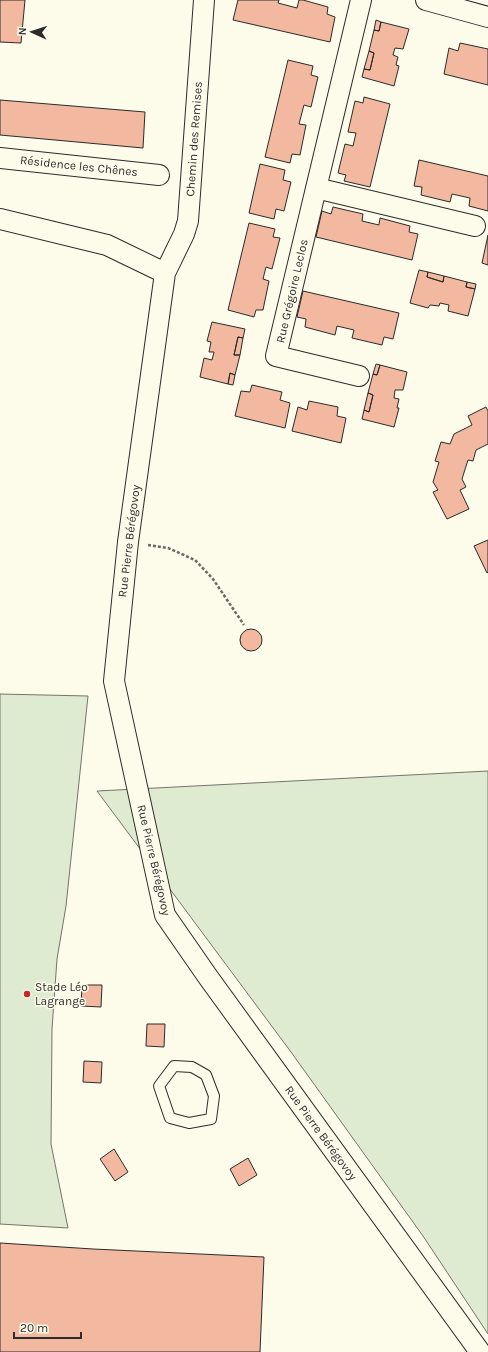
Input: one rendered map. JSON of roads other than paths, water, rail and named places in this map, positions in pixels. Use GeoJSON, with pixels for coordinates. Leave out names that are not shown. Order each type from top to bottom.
{"type":"FeatureCollection","features":[{"type":"Feature","properties":{"kind":"street","name":"Chemin des Remises"},"geometry":{"type":"LineString","coordinates":[[165,273],[184,234],[188,221],[204,0]]}},
{"type":"Feature","properties":{"kind":"street","name":"Rue Grégoire Leclos"},"geometry":{"type":"LineString","coordinates":[[359,376],[276,356],[361,0]]}},
{"type":"Feature","properties":{"kind":"street"},"geometry":{"type":"LineString","coordinates":[[426,0],[488,17]]}},
{"type":"Feature","properties":{"kind":"street","name":"Résidence les Chênes"},"geometry":{"type":"LineString","coordinates":[[0,158],[159,175]]}},
{"type":"Feature","properties":{"kind":"street"},"geometry":{"type":"LineString","coordinates":[[316,188],[475,226]]}},
{"type":"Feature","properties":{"kind":"street"},"geometry":{"type":"LineString","coordinates":[[0,219],[107,245],[165,273]]}},
{"type":"Feature","properties":{"kind":"street","name":"Rue Pierre Bérégovoy"},"geometry":{"type":"LineString","coordinates":[[165,273],[128,542],[114,681],[165,915],[212,984],[480,1352]]}},
{"type":"Feature","properties":{"kind":"lane"},"geometry":{"type":"LineString","coordinates":[[174,1066],[192,1067],[206,1075],[214,1096],[211,1119],[189,1123],[170,1118],[159,1086],[174,1066]]}},
{"type":"Feature","properties":{"kind":"place","name":"Stade Léo Lagrange"},"geometry":{"type":"Point","coordinates":[27,994]}}]}
